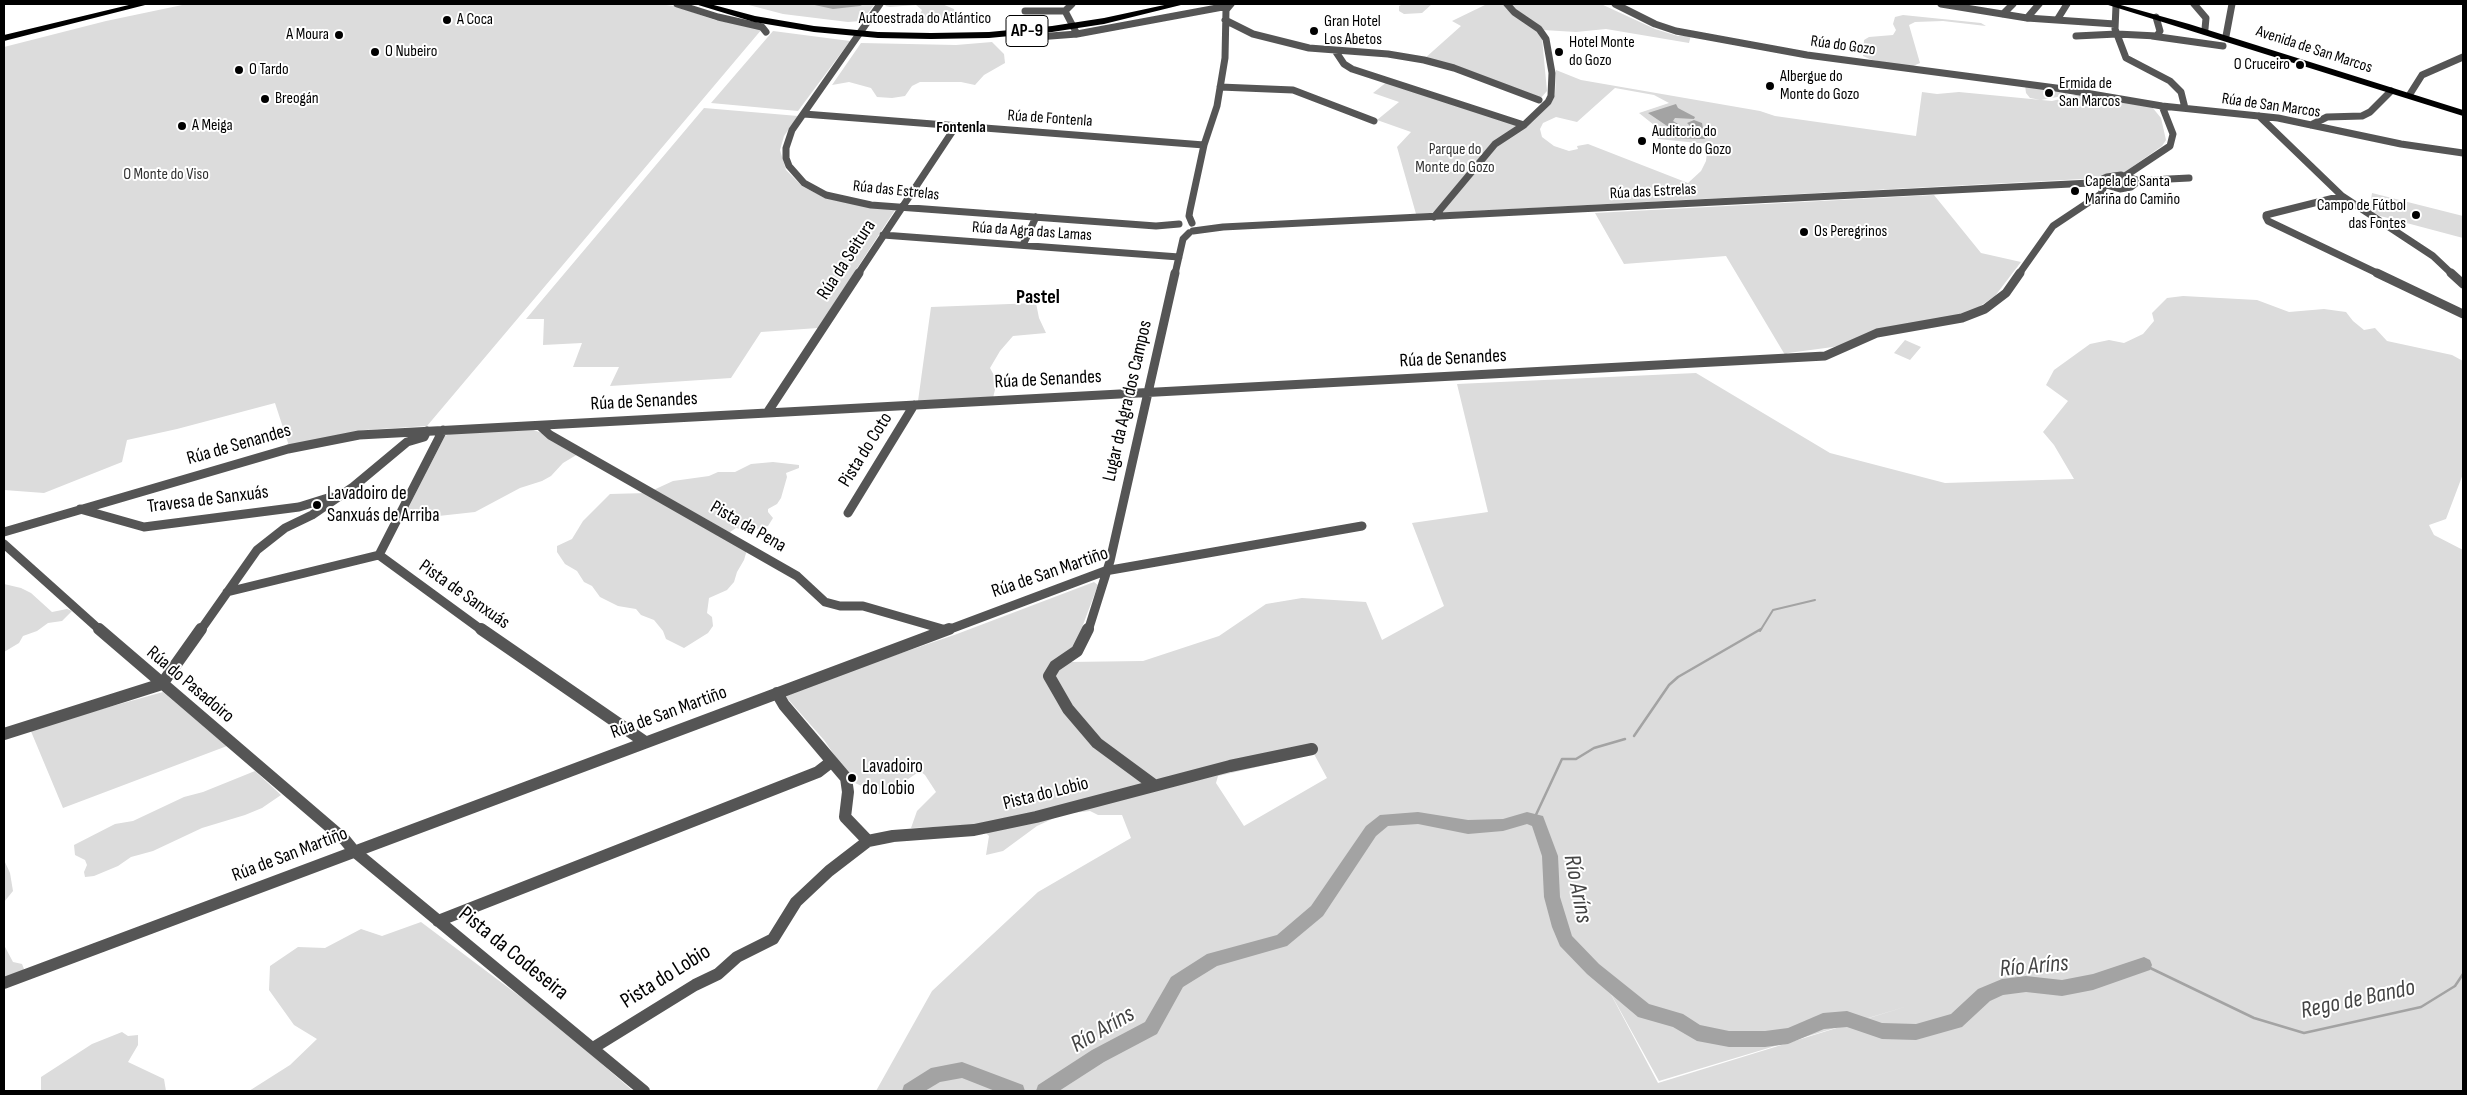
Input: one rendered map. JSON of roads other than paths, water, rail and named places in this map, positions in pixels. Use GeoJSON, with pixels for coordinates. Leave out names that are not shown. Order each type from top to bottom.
{"type":"FeatureCollection","features":[{"type":"Feature","properties":{"kind":"highway"},"geometry":{"type":"LineString","coordinates":[[4,28],[119,4]]}},
{"type":"Feature","properties":{"kind":"highway"},"geometry":{"type":"LineString","coordinates":[[4,34],[126,4]]}},
{"type":"Feature","properties":{"kind":"highway"},"geometry":{"type":"LineString","coordinates":[[4,38],[144,4]]}},
{"type":"Feature","properties":{"kind":"highway","name":"Autoestrada do Atlántico"},"geometry":{"type":"LineString","coordinates":[[700,4],[774,23],[845,30],[948,36],[1013,33],[1104,21],[1177,4],[1189,4]]}},
{"type":"Feature","properties":{"kind":"highway","name":"Autoestrada do Atlántico"},"geometry":{"type":"LineString","coordinates":[[726,4],[845,30]]}},
{"type":"Feature","properties":{"kind":"highway"},"geometry":{"type":"LineString","coordinates":[[1048,23],[1139,4]]}},
{"type":"Feature","properties":{"kind":"highway","name":"Autoestrada do Atlántico"},"geometry":{"type":"LineString","coordinates":[[879,32],[966,30],[1048,23],[1101,16],[1157,4]]}},
{"type":"Feature","properties":{"kind":"main road"},"geometry":{"type":"LineString","coordinates":[[2114,5],[2154,15]]}},
{"type":"Feature","properties":{"kind":"main road","name":"Avenida de San Marcos"},"geometry":{"type":"LineString","coordinates":[[2154,15],[2205,29],[2463,112]]}},
{"type":"Feature","properties":{"kind":"main road","name":"Avenida de San Marcos"},"geometry":{"type":"LineString","coordinates":[[2154,15],[2463,112]]}},
{"type":"Feature","properties":{"kind":"main road"},"geometry":{"type":"LineString","coordinates":[[2186,26],[2226,36],[2279,55]]}},
{"type":"Feature","properties":{"kind":"main road"},"geometry":{"type":"LineString","coordinates":[[2391,90],[2410,94],[2422,100]]}},
{"type":"Feature","properties":{"kind":"street"},"geometry":{"type":"LineString","coordinates":[[677,4],[718,17],[762,27],[766,32]]}},
{"type":"Feature","properties":{"kind":"street"},"geometry":{"type":"LineString","coordinates":[[1015,14],[1053,4]]}},
{"type":"Feature","properties":{"kind":"street"},"geometry":{"type":"LineString","coordinates":[[1066,13],[1072,4]]}},
{"type":"Feature","properties":{"kind":"street"},"geometry":{"type":"LineString","coordinates":[[1434,217],[1495,144],[1524,125],[1548,102],[1552,90],[1552,73],[1544,35],[1507,4]]}},
{"type":"Feature","properties":{"kind":"street","name":"Rúa do Gozo"},"geometry":{"type":"LineString","coordinates":[[1615,4],[1660,26],[1682,32],[1822,58],[2073,92]]}},
{"type":"Feature","properties":{"kind":"street"},"geometry":{"type":"LineString","coordinates":[[1941,4],[2027,18],[2115,24]]}},
{"type":"Feature","properties":{"kind":"street"},"geometry":{"type":"LineString","coordinates":[[1976,10],[1984,4]]}},
{"type":"Feature","properties":{"kind":"street"},"geometry":{"type":"LineString","coordinates":[[2003,14],[2013,4]]}},
{"type":"Feature","properties":{"kind":"street"},"geometry":{"type":"LineString","coordinates":[[2027,18],[2039,4]]}},
{"type":"Feature","properties":{"kind":"street"},"geometry":{"type":"LineString","coordinates":[[2057,20],[2067,4]]}},
{"type":"Feature","properties":{"kind":"street"},"geometry":{"type":"LineString","coordinates":[[2194,4],[2206,18],[2205,29]]}},
{"type":"Feature","properties":{"kind":"street"},"geometry":{"type":"LineString","coordinates":[[2226,36],[2232,4]]}},
{"type":"Feature","properties":{"kind":"street","name":"Rúa das Estrelas"},"geometry":{"type":"LineString","coordinates":[[879,5],[792,130],[786,148],[789,166],[796,175],[814,189],[838,198],[901,207],[1156,226],[1212,228],[2189,178]]}},
{"type":"Feature","properties":{"kind":"street"},"geometry":{"type":"LineString","coordinates":[[1024,38],[1077,33],[1230,5]]}},
{"type":"Feature","properties":{"kind":"street","name":"Lugar da Agra dos Campos"},"geometry":{"type":"LineString","coordinates":[[1154,785],[1097,743],[1068,709],[1049,676],[1054,666],[1077,651],[1085,639],[1106,576],[1105,571],[1110,561],[1204,144],[1217,106],[1225,58],[1225,20],[1230,5]]}},
{"type":"Feature","properties":{"kind":"street"},"geometry":{"type":"LineString","coordinates":[[2114,5],[2117,34],[2126,58],[2170,81],[2181,92],[2185,108]]}},
{"type":"Feature","properties":{"kind":"street"},"geometry":{"type":"LineString","coordinates":[[1026,10],[1066,13]]}},
{"type":"Feature","properties":{"kind":"street"},"geometry":{"type":"LineString","coordinates":[[1066,13],[1077,33]]}},
{"type":"Feature","properties":{"kind":"street"},"geometry":{"type":"LineString","coordinates":[[2152,36],[2160,33],[2154,15]]}},
{"type":"Feature","properties":{"kind":"street"},"geometry":{"type":"LineString","coordinates":[[1225,20],[1242,30],[1270,39],[1336,52],[1388,54],[1424,60],[1454,68],[1539,100]]}},
{"type":"Feature","properties":{"kind":"street"},"geometry":{"type":"LineString","coordinates":[[2076,36],[2117,34],[2152,36],[2223,46]]}},
{"type":"Feature","properties":{"kind":"street"},"geometry":{"type":"LineString","coordinates":[[1336,52],[1344,64],[1352,68],[1524,125]]}},
{"type":"Feature","properties":{"kind":"street"},"geometry":{"type":"LineString","coordinates":[[2410,94],[2422,75],[2463,57]]}},
{"type":"Feature","properties":{"kind":"street"},"geometry":{"type":"LineString","coordinates":[[1220,87],[1293,90],[1374,121]]}},
{"type":"Feature","properties":{"kind":"street"},"geometry":{"type":"LineString","coordinates":[[2311,125],[2327,117],[2362,116],[2370,112],[2391,90]]}},
{"type":"Feature","properties":{"kind":"street","name":"Rúa de San Marcos"},"geometry":{"type":"LineString","coordinates":[[2073,92],[2162,106],[2259,116],[2401,144],[2463,153]]}},
{"type":"Feature","properties":{"kind":"street"},"geometry":{"type":"LineString","coordinates":[[2125,176],[2170,146],[2172,134],[2162,106]]}},
{"type":"Feature","properties":{"kind":"street","name":"Rúa de Fontenla"},"geometry":{"type":"LineString","coordinates":[[804,114],[1204,144]]}},
{"type":"Feature","properties":{"kind":"street"},"geometry":{"type":"LineString","coordinates":[[2259,116],[2342,196],[2433,256],[2463,284]]}},
{"type":"Feature","properties":{"kind":"street","name":"Rúa da Seitura"},"geometry":{"type":"LineString","coordinates":[[767,413],[956,126]]}},
{"type":"Feature","properties":{"kind":"street","name":"Rúa das Estrelas"},"geometry":{"type":"LineString","coordinates":[[2100,184],[2107,177],[2125,176],[2137,180]]}},
{"type":"Feature","properties":{"kind":"street","name":"Rúa de Senandes"},"geometry":{"type":"LineString","coordinates":[[4,532],[309,444],[360,435],[1786,359],[1831,355],[1877,333],[1962,318],[1985,309],[2006,293],[2040,241],[2054,226],[2101,194],[2100,184]]}},
{"type":"Feature","properties":{"kind":"street"},"geometry":{"type":"LineString","coordinates":[[2342,196],[2266,215],[2268,220],[2463,314]]}},
{"type":"Feature","properties":{"kind":"street"},"geometry":{"type":"LineString","coordinates":[[1022,245],[1036,217]]}},
{"type":"Feature","properties":{"kind":"street","name":"Rúa da Agra das Lamas"},"geometry":{"type":"LineString","coordinates":[[883,235],[1179,257]]}},
{"type":"Feature","properties":{"kind":"street","name":"Pista do Coto"},"geometry":{"type":"LineString","coordinates":[[848,514],[914,405]]}},
{"type":"Feature","properties":{"kind":"street","name":"Pista da Pena"},"geometry":{"type":"LineString","coordinates":[[540,426],[550,435],[797,576],[818,596],[832,605],[863,606],[936,625],[946,630]]}},
{"type":"Feature","properties":{"kind":"street"},"geometry":{"type":"LineString","coordinates":[[227,592],[379,554],[443,430]]}},
{"type":"Feature","properties":{"kind":"street","name":"Travesa de Sanxuás"},"geometry":{"type":"LineString","coordinates":[[162,684],[257,550],[285,528],[312,515],[376,470],[407,442],[424,437],[427,431]]}},
{"type":"Feature","properties":{"kind":"street","name":"Travesa de Sanxuás"},"geometry":{"type":"LineString","coordinates":[[80,509],[117,521],[144,527],[299,507],[341,494]]}},
{"type":"Feature","properties":{"kind":"street","name":"Rúa de San Martiño"},"geometry":{"type":"LineString","coordinates":[[4,983],[777,692],[1105,571],[1362,526]]}},
{"type":"Feature","properties":{"kind":"street","name":"Rúa do Pasadoiro"},"geometry":{"type":"LineString","coordinates":[[4,544],[162,684],[345,840],[354,851]]}},
{"type":"Feature","properties":{"kind":"street","name":"Pista de Sanxuás"},"geometry":{"type":"LineString","coordinates":[[379,554],[404,575],[645,742]]}},
{"type":"Feature","properties":{"kind":"street"},"geometry":{"type":"LineString","coordinates":[[4,734],[162,684]]}},
{"type":"Feature","properties":{"kind":"street"},"geometry":{"type":"LineString","coordinates":[[777,692],[784,705],[827,753],[831,762],[840,769],[848,784],[845,817],[868,841]]}},
{"type":"Feature","properties":{"kind":"street","name":"Pista do Lobio"},"geometry":{"type":"LineString","coordinates":[[593,1048],[695,985],[718,974],[737,957],[773,939],[796,902],[829,871],[868,841],[893,836],[974,830],[1036,817],[1230,766],[1312,748]]}},
{"type":"Feature","properties":{"kind":"street"},"geometry":{"type":"LineString","coordinates":[[438,921],[818,772],[831,762]]}},
{"type":"Feature","properties":{"kind":"street","name":"Pista da Codeseira"},"geometry":{"type":"LineString","coordinates":[[354,851],[644,1091]]}},
{"type":"Feature","properties":{"kind":"waterway"},"geometry":{"type":"LineString","coordinates":[[814,4],[833,7],[860,4]]}},
{"type":"Feature","properties":{"kind":"waterway"},"geometry":{"type":"LineString","coordinates":[[1760,631],[1773,610],[1815,600]]}},
{"type":"Feature","properties":{"kind":"waterway"},"geometry":{"type":"LineString","coordinates":[[1634,736],[1669,685],[1678,677],[1761,629]]}},
{"type":"Feature","properties":{"kind":"waterway"},"geometry":{"type":"LineString","coordinates":[[1534,819],[1562,759],[1576,759],[1594,748],[1625,739]]}},
{"type":"Feature","properties":{"kind":"waterway","name":"Río Aríns"},"geometry":{"type":"LineString","coordinates":[[1044,1091],[1098,1056],[1151,1028],[1177,982],[1213,959],[1281,941],[1317,911],[1371,831],[1385,820],[1418,818],[1468,827],[1503,825],[1527,818],[1538,821],[1550,856],[1552,897],[1566,941],[1593,969],[1644,1011],[1677,1020],[1697,1033],[1729,1039],[1765,1039],[1788,1036],[1823,1021],[1847,1019],[1882,1031],[1916,1032],[1956,1021],[1984,995],[2002,987],[2026,984],[2062,988],[2093,982],[2144,965]]}},
{"type":"Feature","properties":{"kind":"waterway","name":"Rego de Bando"},"geometry":{"type":"LineString","coordinates":[[2144,965],[2254,1018],[2304,1033],[2421,1007],[2455,986],[2463,974]]}},
{"type":"Feature","properties":{"kind":"waterway","name":"Río Aríns"},"geometry":{"type":"LineString","coordinates":[[910,1091],[937,1074],[962,1070],[1017,1091]]}},
{"type":"Feature","properties":{"kind":"place","name":"A Coca"},"geometry":{"type":"Point","coordinates":[447,20]}},
{"type":"Feature","properties":{"kind":"place","name":"Gran Hotel Los Abetos"},"geometry":{"type":"Point","coordinates":[1314,31]}},
{"type":"Feature","properties":{"kind":"place","name":"A Moura"},"geometry":{"type":"Point","coordinates":[339,35]}},
{"type":"Feature","properties":{"kind":"place","name":"O Nubeiro"},"geometry":{"type":"Point","coordinates":[375,52]}},
{"type":"Feature","properties":{"kind":"place","name":"Hotel Monte do Gozo"},"geometry":{"type":"Point","coordinates":[1559,52]}},
{"type":"Feature","properties":{"kind":"place","name":"O Cruceiro"},"geometry":{"type":"Point","coordinates":[2300,65]}},
{"type":"Feature","properties":{"kind":"place","name":"O Tardo"},"geometry":{"type":"Point","coordinates":[239,70]}},
{"type":"Feature","properties":{"kind":"place","name":"Albergue do Monte do Gozo"},"geometry":{"type":"Point","coordinates":[1770,86]}},
{"type":"Feature","properties":{"kind":"place","name":"Ermida de San Marcos"},"geometry":{"type":"Point","coordinates":[2049,93]}},
{"type":"Feature","properties":{"kind":"place","name":"Breogán"},"geometry":{"type":"Point","coordinates":[265,99]}},
{"type":"Feature","properties":{"kind":"place","name":"A Meiga"},"geometry":{"type":"Point","coordinates":[182,126]}},
{"type":"Feature","properties":{"kind":"place","name":"Auditorio do Monte do Gozo"},"geometry":{"type":"Point","coordinates":[1642,141]}},
{"type":"Feature","properties":{"kind":"place","name":"Capela de Santa Mariña do Camiño"},"geometry":{"type":"Point","coordinates":[2075,191]}},
{"type":"Feature","properties":{"kind":"place","name":"Campo de Fútbol das Fontes"},"geometry":{"type":"Point","coordinates":[2416,215]}},
{"type":"Feature","properties":{"kind":"place","name":"Os Peregrinos"},"geometry":{"type":"Point","coordinates":[1804,232]}},
{"type":"Feature","properties":{"kind":"place","name":"Lavadoiro de Sanxuás de Arriba"},"geometry":{"type":"Point","coordinates":[317,505]}},
{"type":"Feature","properties":{"kind":"place","name":"Lavadoiro do Lobio"},"geometry":{"type":"Point","coordinates":[852,778]}},
{"type":"Feature","properties":{"kind":"district","name":"Fontenla"},"geometry":{"type":"Point","coordinates":[961,128]}},
{"type":"Feature","properties":{"kind":"district","name":"Pastel"},"geometry":{"type":"Point","coordinates":[1038,298]}},
{"type":"Feature","properties":{"kind":"park label","name":"Parque do Monte do Gozo"},"geometry":{"type":"Point","coordinates":[1455,159]}},
{"type":"Feature","properties":{"kind":"park label","name":"O Monte do Viso"},"geometry":{"type":"Point","coordinates":[166,175]}}]}
